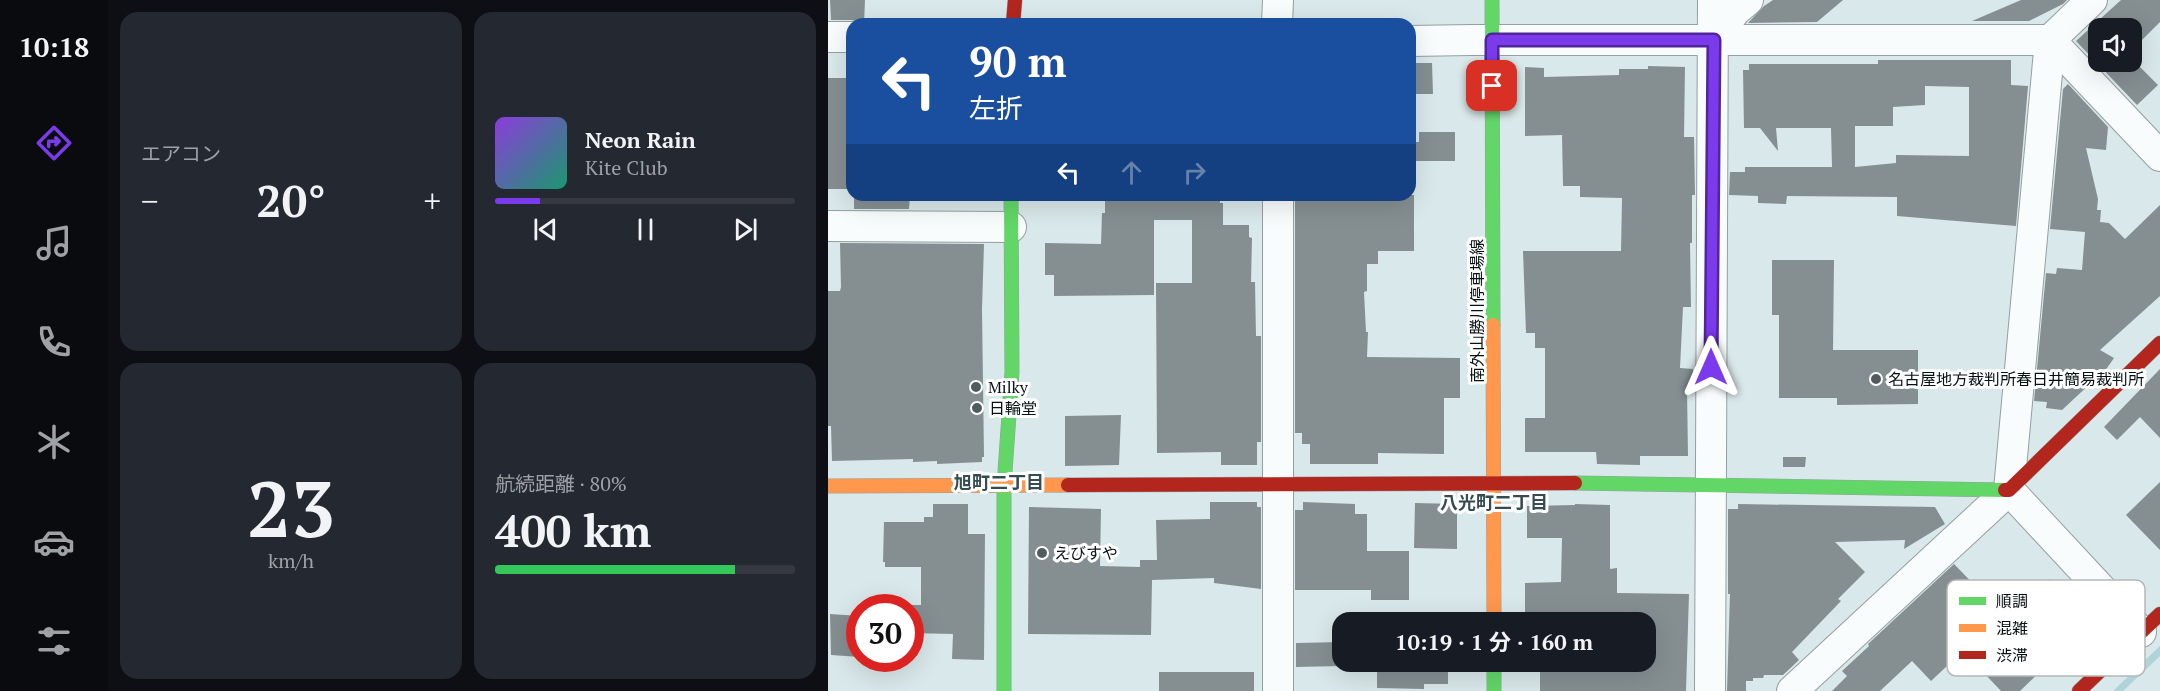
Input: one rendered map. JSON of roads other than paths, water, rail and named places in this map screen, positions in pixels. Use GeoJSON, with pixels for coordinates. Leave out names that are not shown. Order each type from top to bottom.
{"type":"FeatureCollection","features":[{"type":"Feature","properties":{"kind":"main road"},"geometry":{"type":"LineString","coordinates":[[1014,18],[1015,0]]}},
{"type":"Feature","properties":{"kind":"main road","name":"南外山勝川停車場線"},"geometry":{"type":"LineString","coordinates":[[1492,0],[1494,612]]}},
{"type":"Feature","properties":{"kind":"main road"},"geometry":{"type":"LineString","coordinates":[[1004,691],[1004,486],[1012,372],[1011,201]]}},
{"type":"Feature","properties":{"kind":"main road"},"geometry":{"type":"LineString","coordinates":[[828,486],[1495,482],[2009,490],[2160,343]]}},
{"type":"Feature","properties":{"kind":"main road"},"geometry":{"type":"LineString","coordinates":[[1494,672],[1494,691]]}},
{"type":"Feature","properties":{"kind":"main road"},"geometry":{"type":"LineString","coordinates":[[2079,691],[2095,676]]}},
{"type":"Feature","properties":{"kind":"street"},"geometry":{"type":"LineString","coordinates":[[1277,18],[1278,0]]}},
{"type":"Feature","properties":{"kind":"street"},"geometry":{"type":"LineString","coordinates":[[1710,691],[1713,0]]}},
{"type":"Feature","properties":{"kind":"street"},"geometry":{"type":"LineString","coordinates":[[1714,40],[1735,11],[1748,0]]}},
{"type":"Feature","properties":{"kind":"street"},"geometry":{"type":"LineString","coordinates":[[1792,691],[2009,490],[2050,40],[2092,0]]}},
{"type":"Feature","properties":{"kind":"street"},"geometry":{"type":"LineString","coordinates":[[828,37],[846,37]]}},
{"type":"Feature","properties":{"kind":"street"},"geometry":{"type":"LineString","coordinates":[[1416,42],[2050,40],[2160,156]]}},
{"type":"Feature","properties":{"kind":"street"},"geometry":{"type":"LineString","coordinates":[[1278,201],[1278,691]]}},
{"type":"Feature","properties":{"kind":"street"},"geometry":{"type":"LineString","coordinates":[[828,226],[1011,227]]}},
{"type":"Feature","properties":{"kind":"street"},"geometry":{"type":"LineString","coordinates":[[2009,490],[2105,580]]}},
{"type":"Feature","properties":{"kind":"place","name":"名古屋地方裁判所春日井簡易裁判所"},"geometry":{"type":"Point","coordinates":[1876,379]}},
{"type":"Feature","properties":{"kind":"place","name":"Milky"},"geometry":{"type":"Point","coordinates":[976,387]}},
{"type":"Feature","properties":{"kind":"place","name":"日輪堂"},"geometry":{"type":"Point","coordinates":[977,408]}},
{"type":"Feature","properties":{"kind":"place","name":"えびすや"},"geometry":{"type":"Point","coordinates":[1042,553]}},
{"type":"Feature","properties":{"kind":"district","name":"旭町二丁目"},"geometry":{"type":"Point","coordinates":[999,482]}},
{"type":"Feature","properties":{"kind":"district","name":"八光町二丁目"},"geometry":{"type":"Point","coordinates":[1494,502]}}]}
